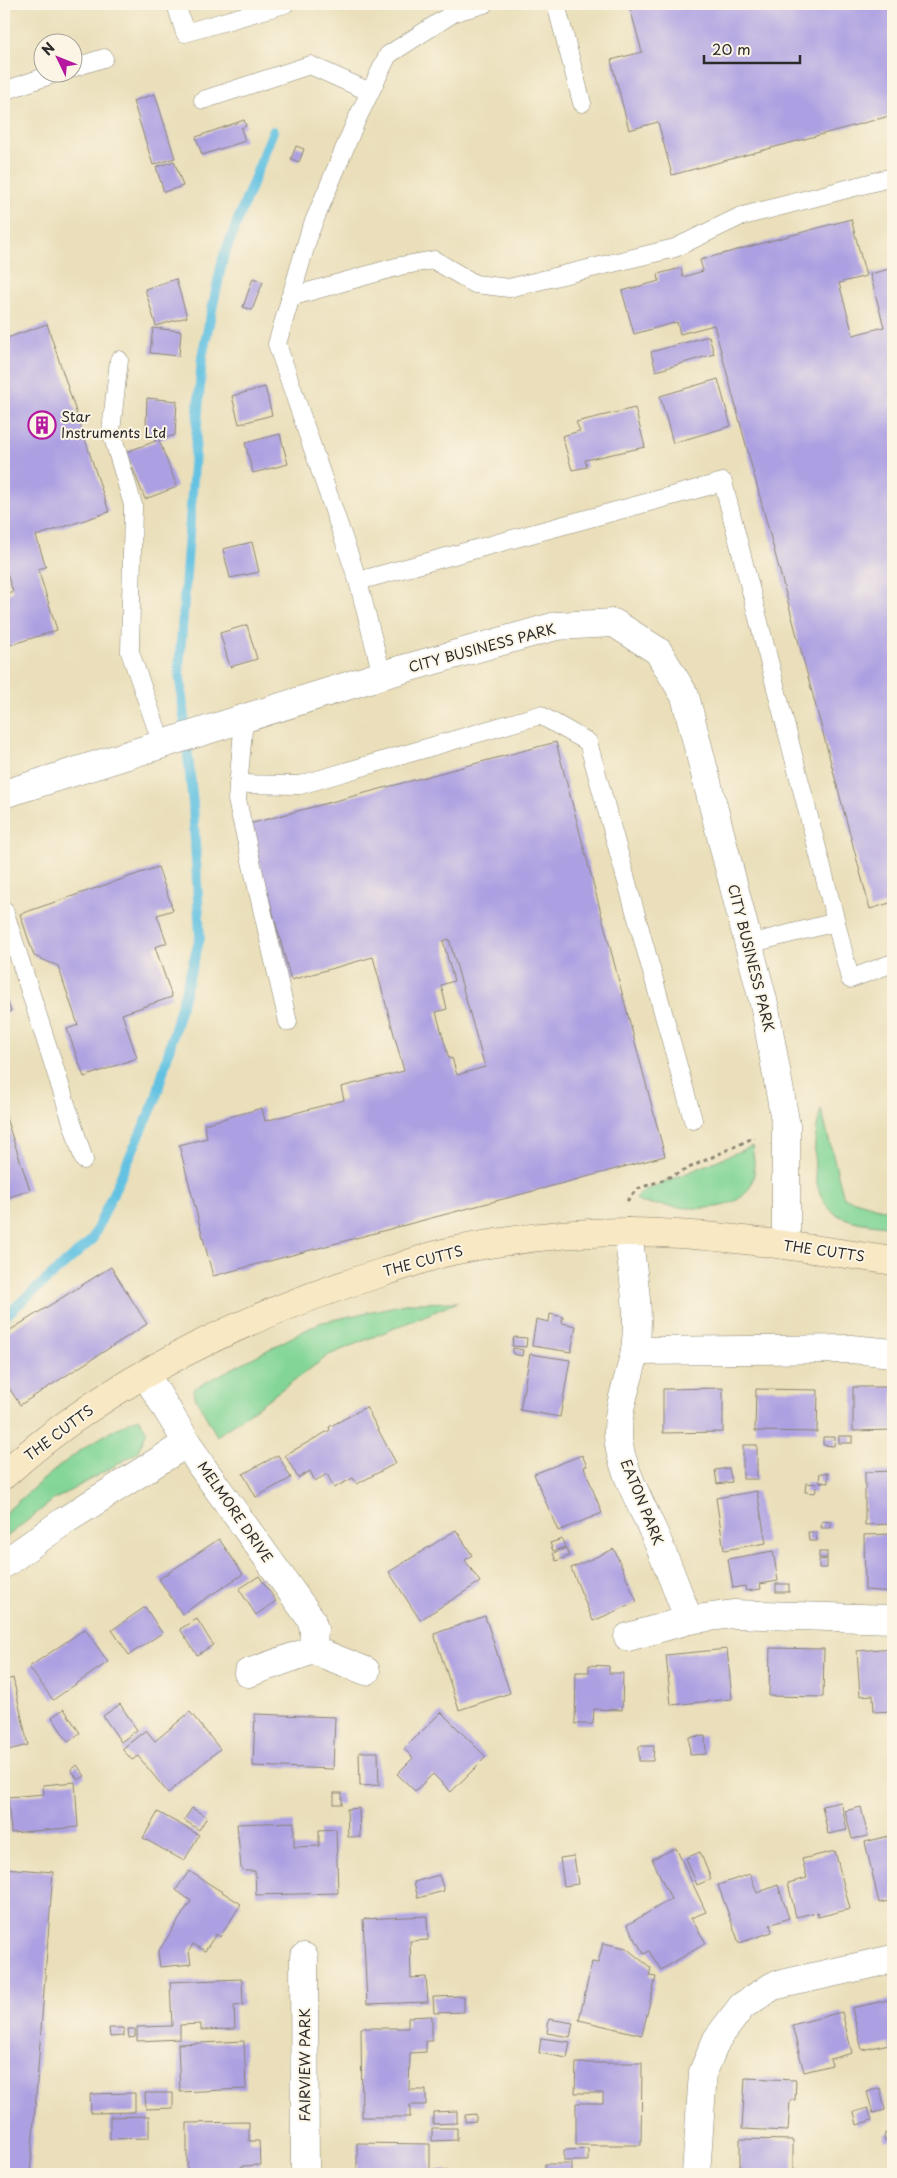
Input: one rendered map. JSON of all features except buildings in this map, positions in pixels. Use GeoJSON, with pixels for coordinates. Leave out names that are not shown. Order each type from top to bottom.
{"type":"FeatureCollection","features":[{"type":"Feature","properties":{"kind":"street","name":"CITY BUSINESS PARK"},"geometry":{"type":"LineString","coordinates":[[4,794],[382,675],[556,626],[614,623],[658,651],[685,696],[765,1008],[786,1126],[786,1245]]}},
{"type":"Feature","properties":{"kind":"street","name":"THE CUTTS"},"geometry":{"type":"LineString","coordinates":[[6,1468],[76,1417],[146,1375],[221,1335],[332,1288],[451,1252],[546,1236],[625,1219],[689,1235],[786,1245],[893,1261]]}},
{"type":"Feature","properties":{"kind":"street","name":"EATON PARK"},"geometry":{"type":"LineString","coordinates":[[625,1219],[636,1304],[634,1351],[622,1398],[618,1436],[629,1478],[689,1620]]}},
{"type":"Feature","properties":{"kind":"street"},"geometry":{"type":"LineString","coordinates":[[634,1351],[851,1349],[893,1353]]}},
{"type":"Feature","properties":{"kind":"street","name":"MELMORE DRIVE"},"geometry":{"type":"LineString","coordinates":[[146,1375],[200,1464],[311,1619],[314,1629],[313,1650]]}},
{"type":"Feature","properties":{"kind":"street"},"geometry":{"type":"LineString","coordinates":[[4,1564],[64,1521],[187,1442]]}},
{"type":"Feature","properties":{"kind":"street"},"geometry":{"type":"LineString","coordinates":[[628,1637],[689,1620],[732,1614],[893,1619]]}},
{"type":"Feature","properties":{"kind":"street"},"geometry":{"type":"LineString","coordinates":[[248,1673],[313,1650],[366,1671]]}},
{"type":"Feature","properties":{"kind":"street","name":"FAIRVIEW PARK"},"geometry":{"type":"LineString","coordinates":[[304,1957],[305,2174]]}},
{"type":"Feature","properties":{"kind":"street"},"geometry":{"type":"LineString","coordinates":[[696,2174],[703,2072],[717,2039],[742,2006],[773,1986],[893,1959]]}},
{"type":"Feature","properties":{"kind":"lane"},"geometry":{"type":"LineString","coordinates":[[176,4],[186,33],[285,4]]}},
{"type":"Feature","properties":{"kind":"lane"},"geometry":{"type":"LineString","coordinates":[[382,675],[358,581],[277,344],[310,231],[388,55],[455,12],[484,4]]}},
{"type":"Feature","properties":{"kind":"lane"},"geometry":{"type":"LineString","coordinates":[[556,4],[582,102]]}},
{"type":"Feature","properties":{"kind":"lane"},"geometry":{"type":"LineString","coordinates":[[82,65],[104,58]]}},
{"type":"Feature","properties":{"kind":"lane"},"geometry":{"type":"LineString","coordinates":[[203,100],[310,65],[370,92]]}},
{"type":"Feature","properties":{"kind":"lane"},"geometry":{"type":"LineString","coordinates":[[4,91],[32,81]]}},
{"type":"Feature","properties":{"kind":"lane"},"geometry":{"type":"LineString","coordinates":[[290,296],[400,266],[434,260],[475,284],[509,288],[675,248],[739,217],[893,177]]}},
{"type":"Feature","properties":{"kind":"lane"},"geometry":{"type":"LineString","coordinates":[[119,360],[111,431],[133,505],[130,652],[168,742]]}},
{"type":"Feature","properties":{"kind":"lane"},"geometry":{"type":"LineString","coordinates":[[358,581],[723,482],[850,979],[893,963]]}},
{"type":"Feature","properties":{"kind":"lane"},"geometry":{"type":"LineString","coordinates":[[238,784],[300,785],[540,715],[588,742],[693,1120]]}},
{"type":"Feature","properties":{"kind":"lane"},"geometry":{"type":"LineString","coordinates":[[244,718],[237,800],[288,1022]]}},
{"type":"Feature","properties":{"kind":"lane"},"geometry":{"type":"LineString","coordinates":[[4,910],[84,1160]]}},
{"type":"Feature","properties":{"kind":"lane"},"geometry":{"type":"LineString","coordinates":[[748,944],[836,922]]}},
{"type":"Feature","properties":{"kind":"path"},"geometry":{"type":"LineString","coordinates":[[625,1219],[637,1189],[759,1135]]}},
{"type":"Feature","properties":{"kind":"green space"},"geometry":{"type":"Polygon","coordinates":[[[821,1109],[844,1198],[893,1212],[893,1227],[849,1220],[836,1214],[827,1206],[820,1194],[816,1181],[815,1166],[816,1135],[821,1109]]]}},
{"type":"Feature","properties":{"kind":"green space"},"geometry":{"type":"Polygon","coordinates":[[[752,1146],[754,1173],[749,1189],[738,1199],[724,1205],[708,1208],[690,1208],[641,1203],[636,1199],[641,1192],[752,1146]]]}},
{"type":"Feature","properties":{"kind":"green space"},"geometry":{"type":"Polygon","coordinates":[[[458,1302],[329,1355],[217,1436],[196,1399],[193,1389],[319,1323],[409,1303],[458,1302]]]}},
{"type":"Feature","properties":{"kind":"green space"},"geometry":{"type":"Polygon","coordinates":[[[138,1418],[147,1431],[137,1453],[52,1501],[4,1539],[4,1514],[35,1486],[84,1448],[138,1418]]]}},
{"type":"Feature","properties":{"kind":"waterway"},"geometry":{"type":"LineString","coordinates":[[4,1317],[92,1240],[155,1101],[200,938],[193,804],[179,669],[202,357],[223,258],[273,131]]}},
{"type":"Feature","properties":{"kind":"place","name":"Star Instruments Ltd"},"geometry":{"type":"Point","coordinates":[42,425]}}]}
